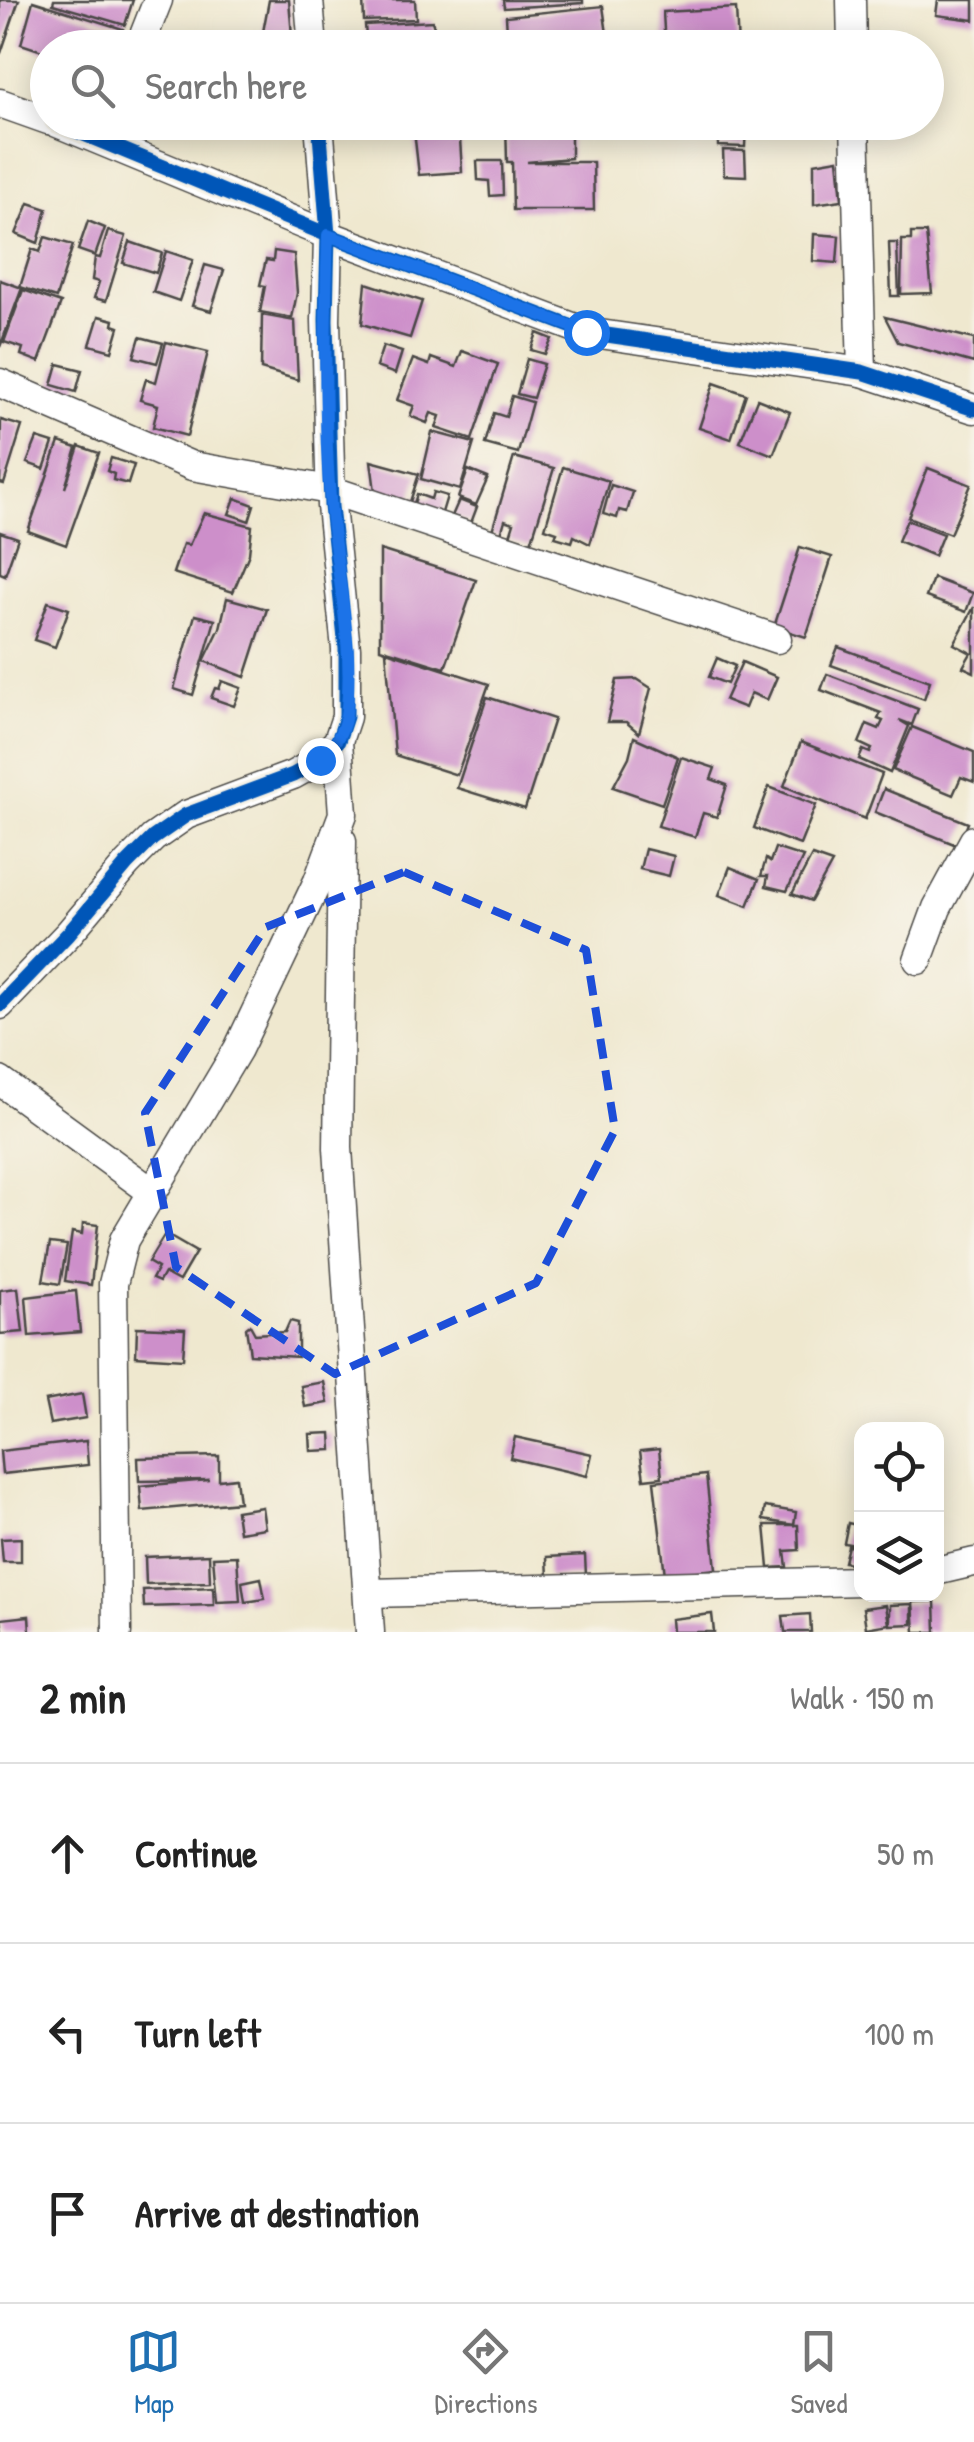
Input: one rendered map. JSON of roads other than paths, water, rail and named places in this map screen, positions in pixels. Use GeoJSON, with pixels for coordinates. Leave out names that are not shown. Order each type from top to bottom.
{"type":"FeatureCollection","features":[{"type":"Feature","properties":{"kind":"street"},"geometry":{"type":"LineString","coordinates":[[146,30],[158,0]]}},
{"type":"Feature","properties":{"kind":"street"},"geometry":{"type":"LineString","coordinates":[[309,0],[312,30]]}},
{"type":"Feature","properties":{"kind":"street"},"geometry":{"type":"LineString","coordinates":[[851,0],[852,30]]}},
{"type":"Feature","properties":{"kind":"street"},"geometry":{"type":"LineString","coordinates":[[0,103],[30,114]]}},
{"type":"Feature","properties":{"kind":"street"},"geometry":{"type":"LineString","coordinates":[[126,140],[328,235],[586,332],[862,372],[974,409]]}},
{"type":"Feature","properties":{"kind":"street"},"geometry":{"type":"LineString","coordinates":[[320,140],[328,235],[330,490],[346,649],[346,716],[338,740],[342,814],[338,1148],[370,1632]]}},
{"type":"Feature","properties":{"kind":"street"},"geometry":{"type":"LineString","coordinates":[[855,140],[862,372]]}},
{"type":"Feature","properties":{"kind":"street"},"geometry":{"type":"LineString","coordinates":[[0,382],[192,466],[330,490],[777,639]]}},
{"type":"Feature","properties":{"kind":"street"},"geometry":{"type":"LineString","coordinates":[[0,1004],[153,838],[186,816],[293,775],[320,760],[338,740]]}},
{"type":"Feature","properties":{"kind":"street"},"geometry":{"type":"LineString","coordinates":[[117,1632],[113,1284],[124,1240],[238,1049],[318,881],[342,814]]}},
{"type":"Feature","properties":{"kind":"street"},"geometry":{"type":"LineString","coordinates":[[918,960],[938,908],[974,840]]}},
{"type":"Feature","properties":{"kind":"street"},"geometry":{"type":"LineString","coordinates":[[0,1082],[152,1192]]}},
{"type":"Feature","properties":{"kind":"street"},"geometry":{"type":"LineString","coordinates":[[944,1569],[974,1562]]}},
{"type":"Feature","properties":{"kind":"street"},"geometry":{"type":"LineString","coordinates":[[370,1593],[854,1581]]}}]}
